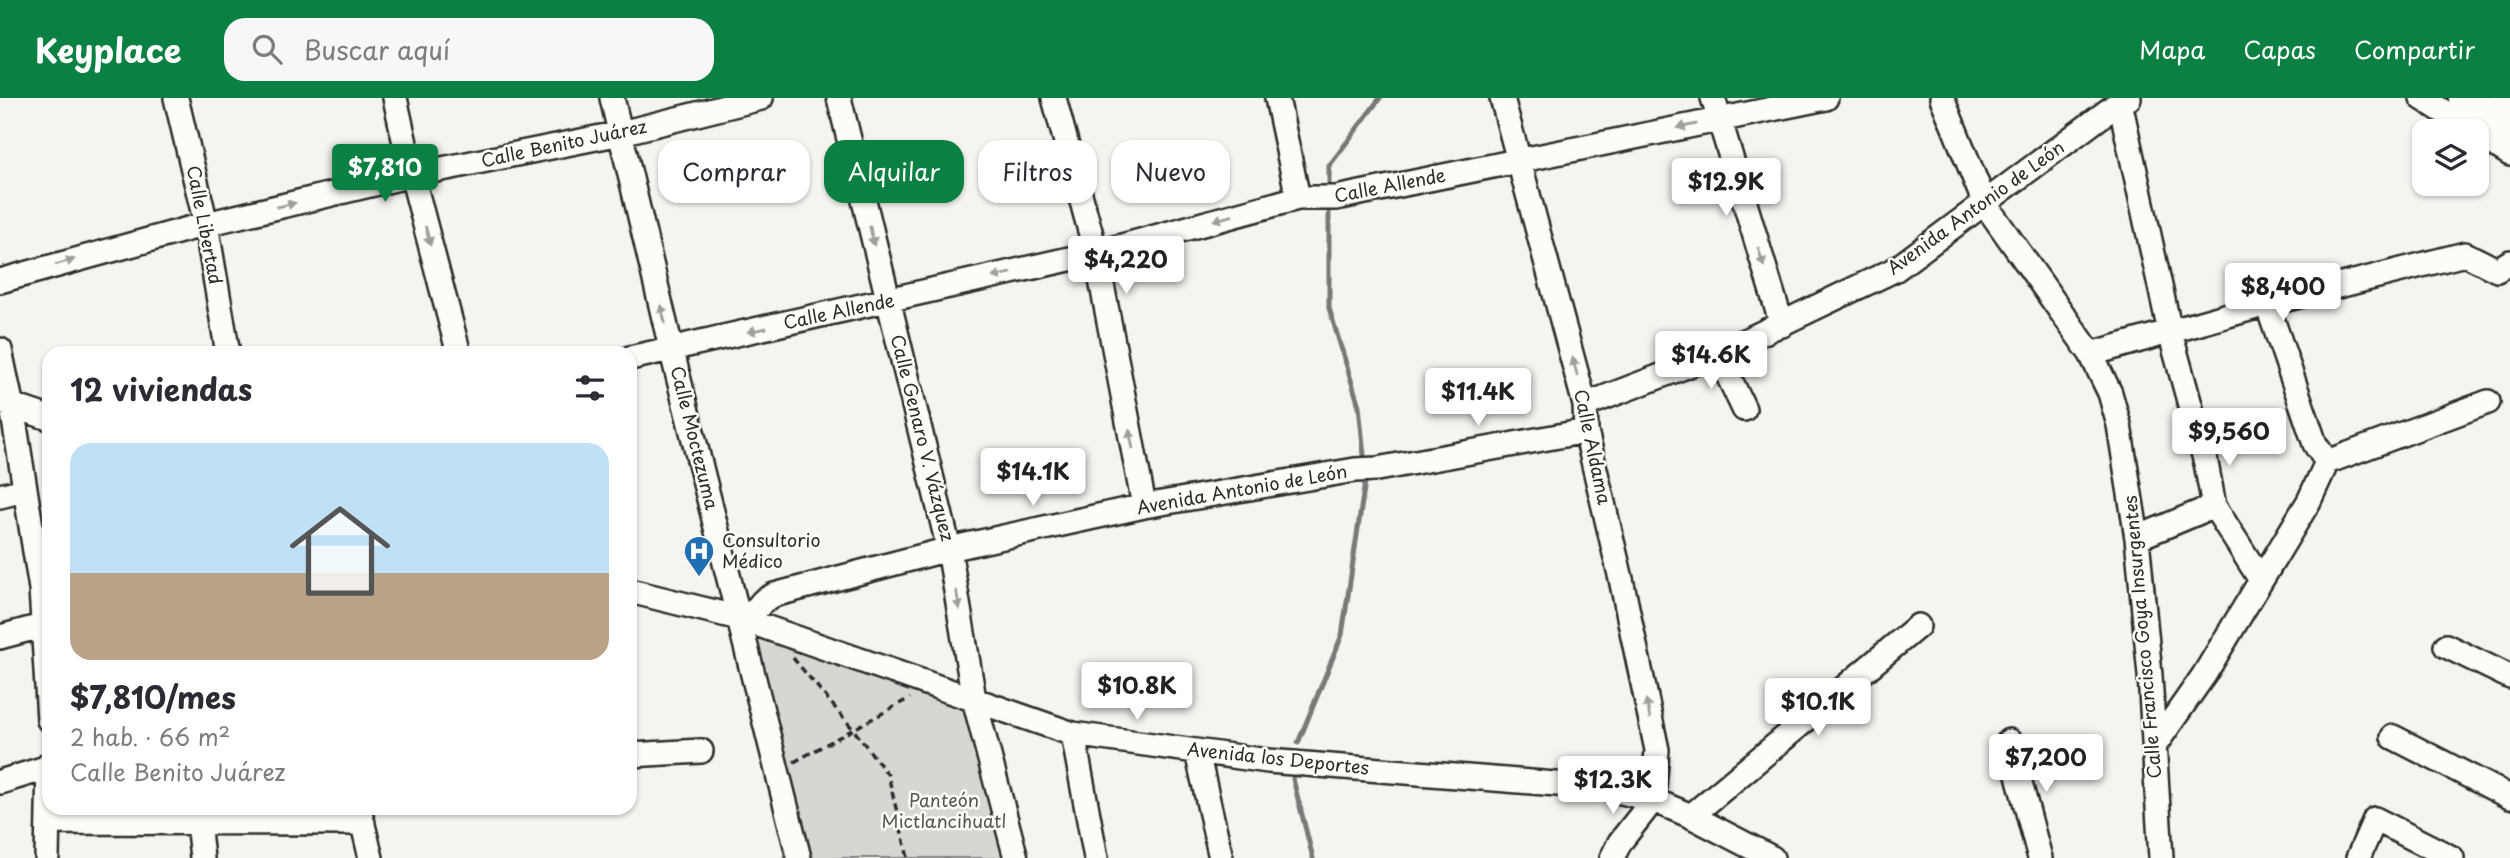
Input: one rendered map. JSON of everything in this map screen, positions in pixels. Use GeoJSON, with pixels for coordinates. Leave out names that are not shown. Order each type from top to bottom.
{"type":"FeatureCollection","features":[{"type":"Feature","properties":{"kind":"main road"},"geometry":{"type":"LineString","coordinates":[[2464,98],[2510,128]]}},
{"type":"Feature","properties":{"kind":"main road"},"geometry":{"type":"LineString","coordinates":[[2505,98],[2510,102]]}},
{"type":"Feature","properties":{"kind":"street","name":"Calle Libertad"},"geometry":{"type":"LineString","coordinates":[[176,98],[206,224],[227,346]]}},
{"type":"Feature","properties":{"kind":"street"},"geometry":{"type":"LineString","coordinates":[[395,98],[412,175],[457,346]]}},
{"type":"Feature","properties":{"kind":"street","name":"Calle Moctezuma"},"geometry":{"type":"LineString","coordinates":[[612,98],[671,348],[743,619],[799,858]]}},
{"type":"Feature","properties":{"kind":"street","name":"Calle Benito Juárez"},"geometry":{"type":"LineString","coordinates":[[0,281],[206,224],[412,175],[621,133],[761,98]]}},
{"type":"Feature","properties":{"kind":"street","name":"Calle Genaro V. Vázquez"},"geometry":{"type":"LineString","coordinates":[[839,98],[887,302],[950,549],[974,699],[1016,858]]}},
{"type":"Feature","properties":{"kind":"street"},"geometry":{"type":"LineString","coordinates":[[1054,98],[1096,253],[1144,506]]}},
{"type":"Feature","properties":{"kind":"street"},"geometry":{"type":"LineString","coordinates":[[1277,98],[1315,198]]}},
{"type":"Feature","properties":{"kind":"street","name":"Calle Aldama"},"geometry":{"type":"LineString","coordinates":[[1502,98],[1585,405],[1586,431],[1657,750],[1653,800]]}},
{"type":"Feature","properties":{"kind":"street","name":"Calle Allende"},"geometry":{"type":"LineString","coordinates":[[637,356],[887,302],[1315,198],[1518,162],[1716,108],[1826,98]]}},
{"type":"Feature","properties":{"kind":"street","name":"Calle Francisco Goya Insurgentes"},"geometry":{"type":"LineString","coordinates":[[1942,98],[1985,204],[2091,354],[2109,393],[2119,425],[2137,538],[2155,745],[2161,858]]}},
{"type":"Feature","properties":{"kind":"street"},"geometry":{"type":"LineString","coordinates":[[2422,98],[2455,119]]}},
{"type":"Feature","properties":{"kind":"street"},"geometry":{"type":"LineString","coordinates":[[2124,100],[2170,332],[2206,463],[2214,506],[2261,580]]}},
{"type":"Feature","properties":{"kind":"street","name":"Avenida Antonio de León"},"geometry":{"type":"LineString","coordinates":[[1585,405],[1718,354],[1896,269],[2124,100]]}},
{"type":"Feature","properties":{"kind":"street"},"geometry":{"type":"LineString","coordinates":[[1716,108],[1782,325]]}},
{"type":"Feature","properties":{"kind":"street"},"geometry":{"type":"LineString","coordinates":[[2489,141],[2510,154]]}},
{"type":"Feature","properties":{"kind":"street"},"geometry":{"type":"LineString","coordinates":[[2091,354],[2267,304],[2465,254],[2497,271],[2510,262]]}},
{"type":"Feature","properties":{"kind":"street"},"geometry":{"type":"LineString","coordinates":[[2267,304],[2315,444],[2328,463]]}},
{"type":"Feature","properties":{"kind":"street"},"geometry":{"type":"LineString","coordinates":[[0,350],[6,404],[24,490],[42,606]]}},
{"type":"Feature","properties":{"kind":"street"},"geometry":{"type":"LineString","coordinates":[[1718,354],[1744,409]]}},
{"type":"Feature","properties":{"kind":"street"},"geometry":{"type":"LineString","coordinates":[[2155,745],[2204,675],[2309,501],[2328,463],[2488,402]]}},
{"type":"Feature","properties":{"kind":"street"},"geometry":{"type":"LineString","coordinates":[[6,404],[42,416]]}},
{"type":"Feature","properties":{"kind":"street","name":"Avenida Antonio de León"},"geometry":{"type":"LineString","coordinates":[[743,619],[774,595],[950,549],[1144,506],[1586,431]]}},
{"type":"Feature","properties":{"kind":"street"},"geometry":{"type":"LineString","coordinates":[[0,496],[24,490]]}},
{"type":"Feature","properties":{"kind":"street"},"geometry":{"type":"LineString","coordinates":[[2137,538],[2214,506]]}},
{"type":"Feature","properties":{"kind":"street","name":"Avenida los Deportes"},"geometry":{"type":"LineString","coordinates":[[637,593],[743,619],[1073,734],[1268,761],[1606,788],[1653,800],[1691,816],[1772,858]]}},
{"type":"Feature","properties":{"kind":"street"},"geometry":{"type":"LineString","coordinates":[[0,637],[42,626]]}},
{"type":"Feature","properties":{"kind":"street"},"geometry":{"type":"LineString","coordinates":[[1691,816],[1918,626]]}},
{"type":"Feature","properties":{"kind":"street"},"geometry":{"type":"LineString","coordinates":[[2446,646],[2510,677]]}},
{"type":"Feature","properties":{"kind":"street"},"geometry":{"type":"LineString","coordinates":[[1073,734],[1096,858]]}},
{"type":"Feature","properties":{"kind":"street"},"geometry":{"type":"LineString","coordinates":[[2393,737],[2510,797]]}},
{"type":"Feature","properties":{"kind":"street"},"geometry":{"type":"LineString","coordinates":[[2009,741],[2040,858]]}},
{"type":"Feature","properties":{"kind":"street"},"geometry":{"type":"LineString","coordinates":[[637,755],[701,751]]}},
{"type":"Feature","properties":{"kind":"street"},"geometry":{"type":"LineString","coordinates":[[1197,752],[1221,858]]}},
{"type":"Feature","properties":{"kind":"street"},"geometry":{"type":"LineString","coordinates":[[0,782],[42,767]]}},
{"type":"Feature","properties":{"kind":"street"},"geometry":{"type":"LineString","coordinates":[[1612,858],[1620,842],[1653,800]]}},
{"type":"Feature","properties":{"kind":"street"},"geometry":{"type":"LineString","coordinates":[[47,858],[48,815]]}},
{"type":"Feature","properties":{"kind":"street"},"geometry":{"type":"LineString","coordinates":[[48,822],[198,816],[361,816],[371,858]]}},
{"type":"Feature","properties":{"kind":"street"},"geometry":{"type":"LineString","coordinates":[[198,816],[202,858]]}},
{"type":"Feature","properties":{"kind":"street"},"geometry":{"type":"LineString","coordinates":[[2358,858],[2375,820],[2452,858]]}},
{"type":"Feature","properties":{"kind":"path"},"geometry":{"type":"LineString","coordinates":[[793,658],[888,775],[908,858]]}},
{"type":"Feature","properties":{"kind":"path"},"geometry":{"type":"LineString","coordinates":[[777,771],[933,685]]}},
{"type":"Feature","properties":{"kind":"green space","name":"Panteón Mictlancihuatl"},"geometry":{"type":"Polygon","coordinates":[[[747,620],[974,699],[1006,858],[809,858],[747,620]]]}},
{"type":"Feature","properties":{"kind":"waterway"},"geometry":{"type":"LineString","coordinates":[[1329,194],[1329,166],[1380,98]]}},
{"type":"Feature","properties":{"kind":"waterway"},"geometry":{"type":"LineString","coordinates":[[1329,203],[1329,308],[1359,406],[1365,465]]}},
{"type":"Feature","properties":{"kind":"waterway"},"geometry":{"type":"LineString","coordinates":[[1298,743],[1342,635],[1366,475]]}},
{"type":"Feature","properties":{"kind":"waterway"},"geometry":{"type":"LineString","coordinates":[[1293,779],[1313,858]]}},
{"type":"Feature","properties":{"kind":"place","name":"Consultorio Médico"},"geometry":{"type":"Point","coordinates":[699,578]}}]}
